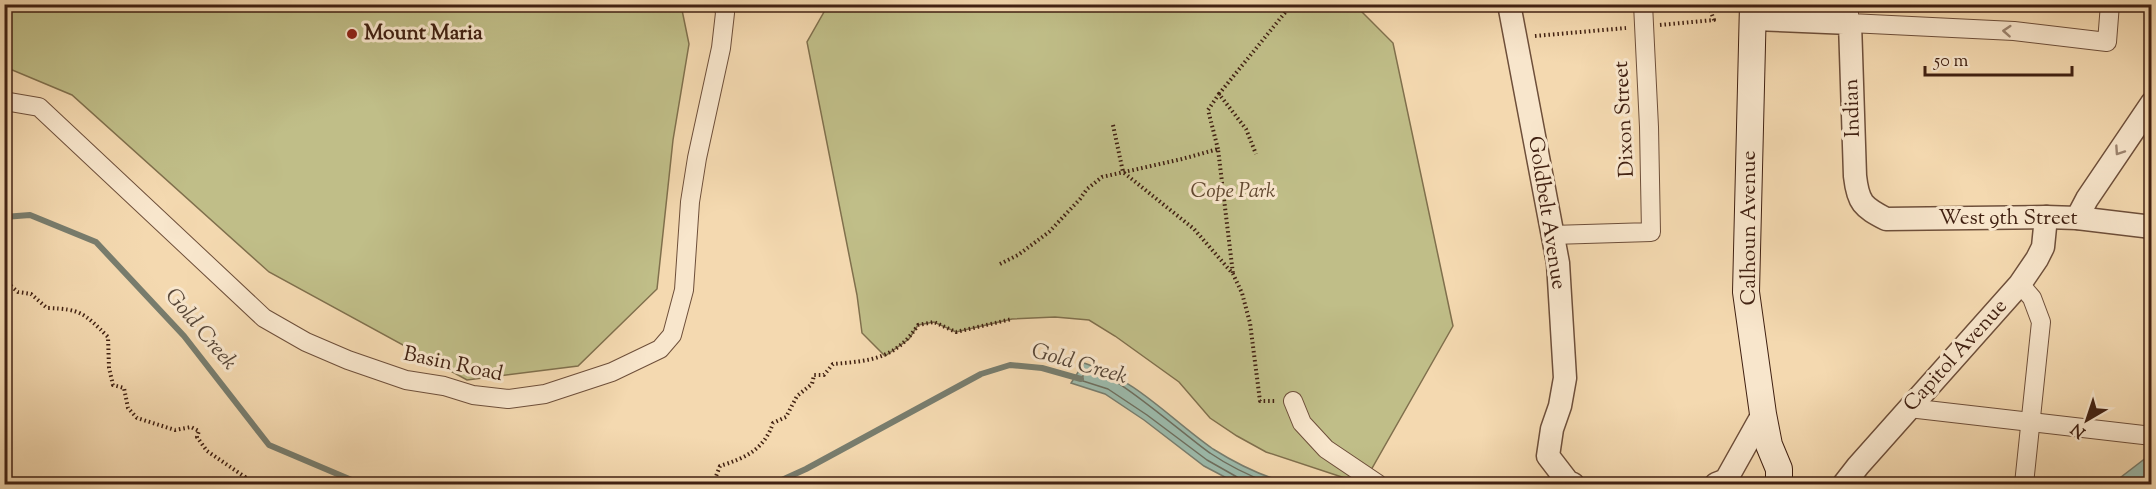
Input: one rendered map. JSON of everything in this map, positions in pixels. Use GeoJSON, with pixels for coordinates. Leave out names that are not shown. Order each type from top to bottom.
{"type":"FeatureCollection","features":[{"type":"Feature","properties":{"kind":"main road","name":"Calhoun Avenue"},"geometry":{"type":"LineString","coordinates":[[1754,12],[1746,292],[1763,414],[1769,445],[1779,469],[1779,484]]}},
{"type":"Feature","properties":{"kind":"street","name":"Basin Road"},"geometry":{"type":"LineString","coordinates":[[4,101],[39,107],[264,318],[306,342],[348,360],[406,380],[444,386],[473,395],[508,399],[545,394],[612,372],[660,349],[672,335],[684,290],[690,202],[697,158],[721,48],[725,13],[723,4]]}},
{"type":"Feature","properties":{"kind":"street","name":"Goldbelt Avenue"},"geometry":{"type":"LineString","coordinates":[[1509,4],[1558,263],[1565,378],[1560,406],[1552,429],[1548,456],[1572,484]]}},
{"type":"Feature","properties":{"kind":"street","name":"Dixon Street"},"geometry":{"type":"LineString","coordinates":[[1552,235],[1651,232],[1643,4]]}},
{"type":"Feature","properties":{"kind":"street"},"geometry":{"type":"LineString","coordinates":[[1754,12],[1849,14],[2107,42],[2110,4]]}},
{"type":"Feature","properties":{"kind":"street","name":"Indian"},"geometry":{"type":"LineString","coordinates":[[1849,14],[1855,176],[1857,192],[1866,208]]}},
{"type":"Feature","properties":{"kind":"street"},"geometry":{"type":"LineString","coordinates":[[2078,218],[2087,199],[2151,103]]}},
{"type":"Feature","properties":{"kind":"street","name":"West 9th Street"},"geometry":{"type":"LineString","coordinates":[[1866,208],[1886,219],[2046,217],[2078,218],[2151,227]]}},
{"type":"Feature","properties":{"kind":"street","name":"Capitol Avenue"},"geometry":{"type":"LineString","coordinates":[[1844,484],[1857,466],[2019,284],[2043,247],[2046,217]]}},
{"type":"Feature","properties":{"kind":"street"},"geometry":{"type":"LineString","coordinates":[[2019,284],[2032,298],[2041,322],[2024,484]]}},
{"type":"Feature","properties":{"kind":"street"},"geometry":{"type":"LineString","coordinates":[[1286,401],[1326,449],[1378,484]]}},
{"type":"Feature","properties":{"kind":"street"},"geometry":{"type":"LineString","coordinates":[[1909,408],[2151,436]]}},
{"type":"Feature","properties":{"kind":"street"},"geometry":{"type":"LineString","coordinates":[[1716,484],[1726,480],[1763,414]]}},
{"type":"Feature","properties":{"kind":"path"},"geometry":{"type":"LineString","coordinates":[[1233,274],[1218,149],[1208,110],[1292,4]]}},
{"type":"Feature","properties":{"kind":"path"},"geometry":{"type":"LineString","coordinates":[[1516,37],[1714,20],[1708,4]]}},
{"type":"Feature","properties":{"kind":"path"},"geometry":{"type":"LineString","coordinates":[[1219,94],[1246,129],[1256,154]]}},
{"type":"Feature","properties":{"kind":"path"},"geometry":{"type":"LineString","coordinates":[[1113,125],[1123,172],[1194,229],[1233,274],[1242,293],[1250,323],[1260,401],[1286,401]]}},
{"type":"Feature","properties":{"kind":"path"},"geometry":{"type":"LineString","coordinates":[[1000,264],[1018,255],[1049,232],[1087,189],[1102,177],[1218,149]]}},
{"type":"Feature","properties":{"kind":"path"},"geometry":{"type":"LineString","coordinates":[[4,257],[9,261],[10,285],[18,292],[31,294],[47,308],[71,309],[88,318],[108,337],[109,369],[113,385],[124,388],[128,408],[137,418],[175,430],[191,427],[199,431],[197,437],[207,451],[245,477],[246,484]]}},
{"type":"Feature","properties":{"kind":"path"},"geometry":{"type":"LineString","coordinates":[[713,484],[720,466],[746,458],[769,435],[773,423],[786,417],[797,396],[812,384],[814,375],[824,375],[833,364],[885,356],[909,339],[918,325],[934,322],[957,332],[1012,319]]}},
{"type":"Feature","properties":{"kind":"path"},"geometry":{"type":"LineString","coordinates":[[446,484],[457,479],[477,484]]}},
{"type":"Feature","properties":{"kind":"path"},"geometry":{"type":"LineString","coordinates":[[4,481],[9,484]]}},
{"type":"Feature","properties":{"kind":"green space"},"geometry":{"type":"Polygon","coordinates":[[[4,5],[681,5],[689,44],[673,140],[657,289],[578,366],[467,380],[269,272],[72,95],[5,67],[4,5]]]}},
{"type":"Feature","properties":{"kind":"green space","name":"Cope Park"},"geometry":{"type":"Polygon","coordinates":[[[828,5],[1355,5],[1393,43],[1453,326],[1363,484],[1266,452],[1237,436],[1210,418],[1179,382],[1089,320],[1055,317],[1012,319],[956,332],[934,322],[918,325],[909,339],[885,356],[862,333],[857,295],[807,42],[828,5]]]}},
{"type":"Feature","properties":{"kind":"water"},"geometry":{"type":"Polygon","coordinates":[[[1084,363],[1103,370],[1137,390],[1222,455],[1262,474],[1293,484],[1238,484],[1204,466],[1144,420],[1105,394],[1071,383],[1084,363]]]}},
{"type":"Feature","properties":{"kind":"water"},"geometry":{"type":"Polygon","coordinates":[[[2151,454],[2151,477],[2142,484],[2112,484],[2151,454]]]}},
{"type":"Feature","properties":{"kind":"waterway","name":"Gold Creek"},"geometry":{"type":"LineString","coordinates":[[4,217],[30,215],[96,242],[184,336],[269,445],[361,484]]}},
{"type":"Feature","properties":{"kind":"waterway","name":"Gold Creek"},"geometry":{"type":"LineString","coordinates":[[773,484],[806,469],[981,374],[1010,365],[1042,368],[1081,379]]}},
{"type":"Feature","properties":{"kind":"place","name":"Mount Maria"},"geometry":{"type":"Point","coordinates":[352,34]}}]}
